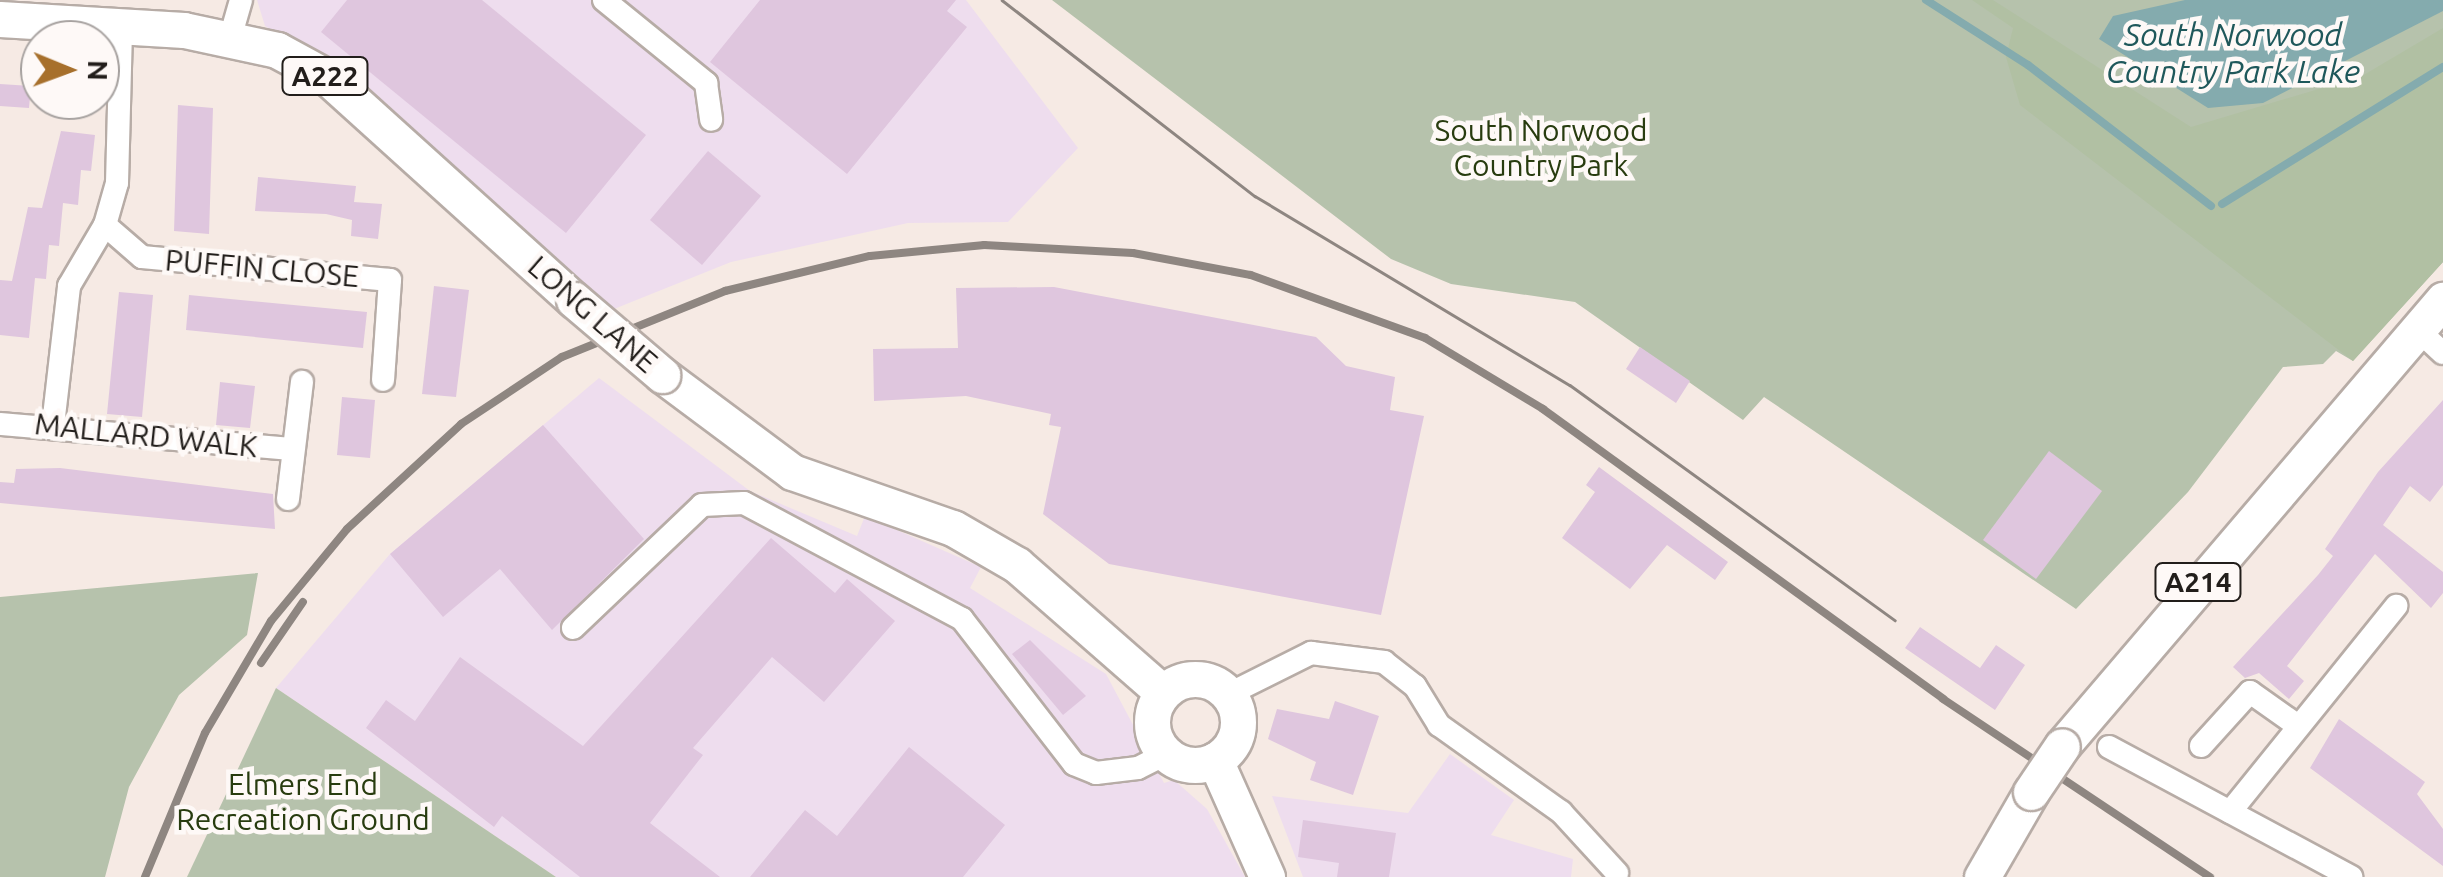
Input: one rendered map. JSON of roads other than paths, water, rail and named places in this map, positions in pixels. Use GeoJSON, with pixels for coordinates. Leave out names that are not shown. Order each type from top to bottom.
{"type":"FeatureCollection","features":[{"type":"Feature","properties":{"kind":"main road","name":"LONG LANE"},"geometry":{"type":"LineString","coordinates":[[120,27],[232,35],[327,77],[662,375],[792,472],[953,528],[1017,565],[1162,692]]}},
{"type":"Feature","properties":{"kind":"main road","name":"A214"},"geometry":{"type":"LineString","coordinates":[[1982,877],[2062,746],[2430,341],[2443,300]]}},
{"type":"Feature","properties":{"kind":"main road"},"geometry":{"type":"LineString","coordinates":[[1194,678],[1229,694],[1238,729],[1216,760],[1190,765],[1165,754],[1151,720],[1162,692],[1194,678]]}},
{"type":"Feature","properties":{"kind":"main road"},"geometry":{"type":"LineString","coordinates":[[1216,760],[1268,877]]}},
{"type":"Feature","properties":{"kind":"street"},"geometry":{"type":"LineString","coordinates":[[232,35],[241,0]]}},
{"type":"Feature","properties":{"kind":"street"},"geometry":{"type":"LineString","coordinates":[[604,0],[706,83],[712,120]]}},
{"type":"Feature","properties":{"kind":"street"},"geometry":{"type":"LineString","coordinates":[[53,425],[69,286],[106,225],[117,184],[118,120]]}},
{"type":"Feature","properties":{"kind":"street","name":"PUFFIN CLOSE"},"geometry":{"type":"LineString","coordinates":[[106,225],[142,257],[390,280],[383,380]]}},
{"type":"Feature","properties":{"kind":"street","name":"MALLARD WALK"},"geometry":{"type":"LineString","coordinates":[[288,499],[302,382]]}},
{"type":"Feature","properties":{"kind":"street","name":"MALLARD WALK"},"geometry":{"type":"LineString","coordinates":[[0,424],[53,425],[292,449]]}},
{"type":"Feature","properties":{"kind":"street"},"geometry":{"type":"LineString","coordinates":[[573,628],[702,505],[744,503],[962,619],[1074,764],[1096,772],[1138,768],[1165,754]]}},
{"type":"Feature","properties":{"kind":"street"},"geometry":{"type":"LineString","coordinates":[[2230,812],[2396,606]]}},
{"type":"Feature","properties":{"kind":"street"},"geometry":{"type":"LineString","coordinates":[[1229,694],[1312,653],[1384,662],[1415,686],[1440,726],[1561,812],[1617,873]]}},
{"type":"Feature","properties":{"kind":"street"},"geometry":{"type":"LineString","coordinates":[[2201,746],[2250,692],[2298,726]]}},
{"type":"Feature","properties":{"kind":"street"},"geometry":{"type":"LineString","coordinates":[[2109,748],[2351,877]]}},
{"type":"Feature","properties":{"kind":"water","name":"South Norwood Country Park Lake"},"geometry":{"type":"Polygon","coordinates":[[[2185,0],[2443,0],[2443,11],[2263,103],[2208,108],[2099,39],[2113,16],[2185,0]]]}},
{"type":"Feature","properties":{"kind":"waterway"},"geometry":{"type":"LineString","coordinates":[[1926,0],[2028,65],[2211,206]]}},
{"type":"Feature","properties":{"kind":"waterway"},"geometry":{"type":"LineString","coordinates":[[2222,204],[2443,67]]}},
{"type":"Feature","properties":{"kind":"tram line"},"geometry":{"type":"LineString","coordinates":[[1002,0],[1255,196],[1570,385],[1895,620]]}},
{"type":"Feature","properties":{"kind":"railway"},"geometry":{"type":"LineString","coordinates":[[145,877],[205,733],[271,621],[347,529],[461,424],[562,357],[725,291],[870,256],[984,245],[1133,253],[1251,275],[1425,338],[1543,409],[1943,699],[2210,877]]}},
{"type":"Feature","properties":{"kind":"railway"},"geometry":{"type":"LineString","coordinates":[[261,663],[303,602]]}},
{"type":"Feature","properties":{"kind":"park label","name":"South Norwood Country Park"},"geometry":{"type":"Point","coordinates":[1541,147]}},
{"type":"Feature","properties":{"kind":"park label","name":"Elmers End Recreation Ground"},"geometry":{"type":"Point","coordinates":[303,801]}}]}
